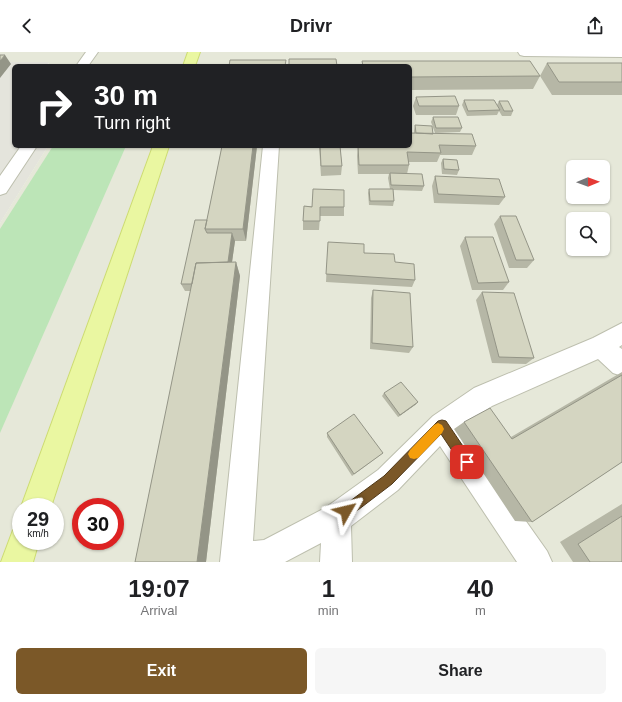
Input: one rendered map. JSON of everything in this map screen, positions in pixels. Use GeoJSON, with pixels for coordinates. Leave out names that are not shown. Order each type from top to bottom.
{"type":"FeatureCollection","features":[{"type":"Feature","properties":{"kind":"main road"},"geometry":{"type":"LineString","coordinates":[[190,64],[194,52]]}},
{"type":"Feature","properties":{"kind":"main road"},"geometry":{"type":"LineString","coordinates":[[39,498],[160,148]]}},
{"type":"Feature","properties":{"kind":"main road"},"geometry":{"type":"LineString","coordinates":[[17,562],[21,550]]}},
{"type":"Feature","properties":{"kind":"street"},"geometry":{"type":"LineString","coordinates":[[83,64],[92,52]]}},
{"type":"Feature","properties":{"kind":"street"},"geometry":{"type":"LineString","coordinates":[[524,52],[622,53]]}},
{"type":"Feature","properties":{"kind":"street"},"geometry":{"type":"LineString","coordinates":[[0,189],[28,148]]}},
{"type":"Feature","properties":{"kind":"street"},"geometry":{"type":"LineString","coordinates":[[271,148],[236,560],[266,555],[336,519],[388,480],[442,425],[483,396],[601,346],[622,333]]}},
{"type":"Feature","properties":{"kind":"street"},"geometry":{"type":"LineString","coordinates":[[601,346],[622,365]]}},
{"type":"Feature","properties":{"kind":"street"},"geometry":{"type":"LineString","coordinates":[[442,425],[536,562]]}},
{"type":"Feature","properties":{"kind":"street"},"geometry":{"type":"LineString","coordinates":[[336,519],[336,562]]}},
{"type":"Feature","properties":{"kind":"shaded area"},"geometry":{"type":"Polygon","coordinates":[[[0,52],[622,52],[622,562],[0,562],[0,223],[47,148],[412,148],[412,64],[48,64],[49,63],[0,62],[0,52]]]}},
{"type":"Feature","properties":{"kind":"shaded area"},"geometry":{"type":"Polygon","coordinates":[[[0,62],[49,62],[48,64],[12,64],[12,148],[47,148],[0,223],[0,62]]]}},
{"type":"Feature","properties":{"kind":"green space"},"geometry":{"type":"Polygon","coordinates":[[[52,148],[125,148],[0,433],[0,229],[52,148]]]}},
{"type":"Feature","properties":{"kind":"building"},"geometry":{"type":"Polygon","coordinates":[[[0,55],[5,55],[0,61],[0,55]]]}},
{"type":"Feature","properties":{"kind":"building"},"geometry":{"type":"Polygon","coordinates":[[[289,59],[336,59],[337,64],[289,64],[289,59]]]}},
{"type":"Feature","properties":{"kind":"building"},"geometry":{"type":"Polygon","coordinates":[[[230,60],[286,60],[285,64],[229,64],[230,60]]]}},
{"type":"Feature","properties":{"kind":"building"},"geometry":{"type":"Polygon","coordinates":[[[362,61],[530,61],[540,76],[412,77],[412,64],[363,64],[362,61]]]}},
{"type":"Feature","properties":{"kind":"building"},"geometry":{"type":"Polygon","coordinates":[[[547,63],[622,63],[622,82],[559,82],[547,63]]]}},
{"type":"Feature","properties":{"kind":"building"},"geometry":{"type":"Polygon","coordinates":[[[455,96],[459,106],[419,106],[416,97],[455,96]]]}},
{"type":"Feature","properties":{"kind":"building"},"geometry":{"type":"Polygon","coordinates":[[[464,100],[494,100],[500,110],[468,111],[464,100]]]}},
{"type":"Feature","properties":{"kind":"building"},"geometry":{"type":"Polygon","coordinates":[[[499,101],[508,101],[513,111],[504,111],[499,101]]]}},
{"type":"Feature","properties":{"kind":"building"},"geometry":{"type":"Polygon","coordinates":[[[433,117],[458,117],[462,128],[436,128],[433,117]]]}},
{"type":"Feature","properties":{"kind":"building"},"geometry":{"type":"Polygon","coordinates":[[[415,125],[432,126],[433,134],[416,133],[415,125]]]}},
{"type":"Feature","properties":{"kind":"building"},"geometry":{"type":"Polygon","coordinates":[[[412,133],[472,134],[476,146],[439,145],[441,153],[407,152],[409,165],[359,165],[358,148],[412,148],[412,133]]]}},
{"type":"Feature","properties":{"kind":"building"},"geometry":{"type":"Polygon","coordinates":[[[222,148],[253,148],[243,229],[205,229],[222,148]]]}},
{"type":"Feature","properties":{"kind":"building"},"geometry":{"type":"Polygon","coordinates":[[[320,148],[340,148],[342,166],[321,166],[320,148]]]}},
{"type":"Feature","properties":{"kind":"building"},"geometry":{"type":"Polygon","coordinates":[[[443,159],[457,160],[459,170],[444,169],[443,159]]]}},
{"type":"Feature","properties":{"kind":"building"},"geometry":{"type":"Polygon","coordinates":[[[390,173],[422,174],[424,186],[391,185],[390,173]]]}},
{"type":"Feature","properties":{"kind":"building"},"geometry":{"type":"Polygon","coordinates":[[[435,176],[499,179],[505,197],[438,194],[435,176]]]}},
{"type":"Feature","properties":{"kind":"building"},"geometry":{"type":"Polygon","coordinates":[[[313,189],[344,190],[344,207],[320,207],[320,221],[303,221],[304,206],[312,207],[313,189]]]}},
{"type":"Feature","properties":{"kind":"building"},"geometry":{"type":"Polygon","coordinates":[[[369,189],[393,189],[394,201],[370,201],[369,189]]]}},
{"type":"Feature","properties":{"kind":"building"},"geometry":{"type":"Polygon","coordinates":[[[500,216],[516,216],[534,260],[516,260],[500,216]]]}},
{"type":"Feature","properties":{"kind":"building"},"geometry":{"type":"Polygon","coordinates":[[[195,220],[207,220],[205,229],[207,233],[232,233],[228,262],[196,263],[192,284],[181,284],[195,220]]]}},
{"type":"Feature","properties":{"kind":"building"},"geometry":{"type":"Polygon","coordinates":[[[465,237],[493,237],[509,282],[478,283],[465,237]]]}},
{"type":"Feature","properties":{"kind":"building"},"geometry":{"type":"Polygon","coordinates":[[[328,242],[364,244],[364,253],[394,254],[395,262],[414,264],[415,280],[326,274],[328,242]]]}},
{"type":"Feature","properties":{"kind":"building"},"geometry":{"type":"Polygon","coordinates":[[[236,262],[197,562],[135,562],[196,263],[236,262]]]}},
{"type":"Feature","properties":{"kind":"building"},"geometry":{"type":"Polygon","coordinates":[[[373,290],[410,293],[413,347],[372,343],[373,290]]]}},
{"type":"Feature","properties":{"kind":"building"},"geometry":{"type":"Polygon","coordinates":[[[482,292],[514,293],[534,358],[499,357],[482,292]]]}},
{"type":"Feature","properties":{"kind":"building"},"geometry":{"type":"Polygon","coordinates":[[[622,375],[622,462],[532,522],[464,422],[490,408],[512,439],[622,375]]]}},
{"type":"Feature","properties":{"kind":"building"},"geometry":{"type":"Polygon","coordinates":[[[401,382],[418,402],[400,415],[384,393],[401,382]]]}},
{"type":"Feature","properties":{"kind":"building"},"geometry":{"type":"Polygon","coordinates":[[[354,414],[383,453],[354,474],[327,433],[354,414]]]}},
{"type":"Feature","properties":{"kind":"building"},"geometry":{"type":"Polygon","coordinates":[[[622,516],[622,562],[590,562],[578,544],[622,516]]]}},
{"type":"Feature","properties":{"kind":"slow traffic"},"geometry":{"type":"LineString","coordinates":[[414,454],[438,429]]}},
{"type":"Feature","properties":{"kind":"route"},"geometry":{"type":"LineString","coordinates":[[346,511],[388,480],[442,425],[467,462]]}}]}
